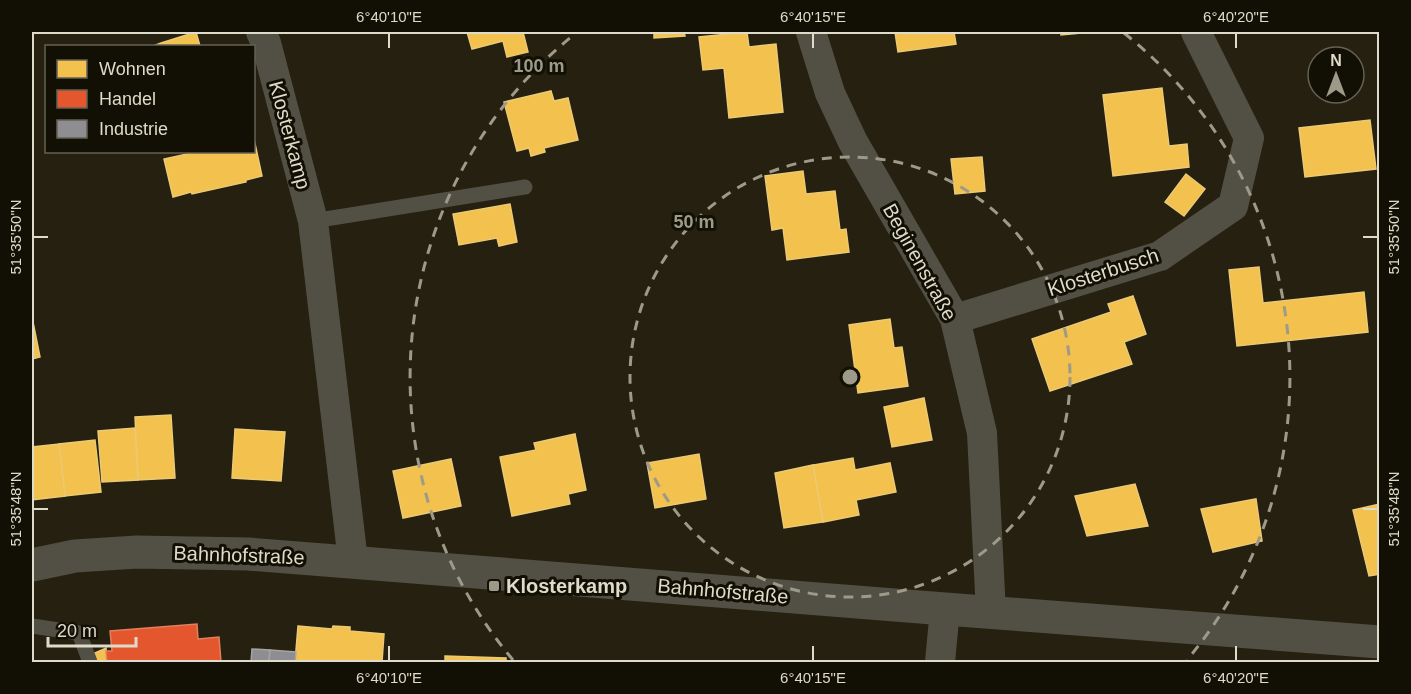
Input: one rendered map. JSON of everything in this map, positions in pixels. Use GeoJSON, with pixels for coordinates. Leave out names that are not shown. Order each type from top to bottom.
{"type":"FeatureCollection","features":[{"type":"Feature","properties":{"kind":"street","name":"Klosterkamp"},"geometry":{"type":"LineString","coordinates":[[261,32],[266,43],[313,221],[353,561]]}},
{"type":"Feature","properties":{"kind":"street","name":"Beginenstraße"},"geometry":{"type":"LineString","coordinates":[[811,32],[830,93],[853,142],[954,319],[982,433],[991,613]]}},
{"type":"Feature","properties":{"kind":"street","name":"Klosterbusch"},"geometry":{"type":"LineString","coordinates":[[954,319],[1160,256],[1233,206],[1248,138],[1196,32]]}},
{"type":"Feature","properties":{"kind":"street","name":"Bahnhofstraße"},"geometry":{"type":"LineString","coordinates":[[32,564],[75,556],[137,552],[248,554],[1380,642]]}},
{"type":"Feature","properties":{"kind":"street"},"geometry":{"type":"LineString","coordinates":[[940,663],[945,609]]}},
{"type":"Feature","properties":{"kind":"lane"},"geometry":{"type":"LineString","coordinates":[[313,221],[525,187]]}},
{"type":"Feature","properties":{"kind":"lane"},"geometry":{"type":"LineString","coordinates":[[32,626],[79,633],[90,663]]}},
{"type":"Feature","properties":{"kind":"building: Wohnen"},"geometry":{"type":"Polygon","coordinates":[[[196,32],[200,45],[156,45],[196,32]]]}},
{"type":"Feature","properties":{"kind":"building: Wohnen"},"geometry":{"type":"Polygon","coordinates":[[[467,32],[523,32],[528,52],[507,57],[503,41],[472,49],[467,32]]]}},
{"type":"Feature","properties":{"kind":"building: Wohnen"},"geometry":{"type":"Polygon","coordinates":[[[654,32],[684,32],[685,36],[654,38],[654,32]]]}},
{"type":"Feature","properties":{"kind":"building: Wohnen"},"geometry":{"type":"Polygon","coordinates":[[[747,32],[749,47],[776,44],[783,112],[729,118],[724,68],[703,70],[699,37],[747,32]]]}},
{"type":"Feature","properties":{"kind":"building: Wohnen"},"geometry":{"type":"Polygon","coordinates":[[[895,32],[954,32],[956,44],[898,52],[895,32]]]}},
{"type":"Feature","properties":{"kind":"building: Wohnen"},"geometry":{"type":"Polygon","coordinates":[[[1061,32],[1092,32],[1061,35],[1061,32]]]}},
{"type":"Feature","properties":{"kind":"building: Wohnen"},"geometry":{"type":"Polygon","coordinates":[[[1162,88],[1169,146],[1187,144],[1189,167],[1113,176],[1103,95],[1162,88]]]}},
{"type":"Feature","properties":{"kind":"building: Wohnen"},"geometry":{"type":"Polygon","coordinates":[[[551,91],[554,101],[568,98],[578,140],[544,148],[545,152],[531,156],[529,148],[517,151],[504,102],[551,91]]]}},
{"type":"Feature","properties":{"kind":"building: Wohnen"},"geometry":{"type":"Polygon","coordinates":[[[1370,120],[1376,169],[1305,177],[1299,128],[1370,120]]]}},
{"type":"Feature","properties":{"kind":"building: Wohnen"},"geometry":{"type":"Polygon","coordinates":[[[255,144],[262,176],[246,180],[246,182],[173,197],[164,159],[191,153],[255,153],[255,144]]]}},
{"type":"Feature","properties":{"kind":"building: Wohnen"},"geometry":{"type":"Polygon","coordinates":[[[982,157],[985,191],[955,194],[951,159],[982,157]]]}},
{"type":"Feature","properties":{"kind":"building: Wohnen"},"geometry":{"type":"Polygon","coordinates":[[[803,171],[806,194],[835,191],[840,230],[846,229],[849,252],[787,260],[783,228],[772,230],[765,176],[803,171]]]}},
{"type":"Feature","properties":{"kind":"building: Wohnen"},"geometry":{"type":"Polygon","coordinates":[[[1186,174],[1205,189],[1184,216],[1165,202],[1186,174]]]}},
{"type":"Feature","properties":{"kind":"building: Wohnen"},"geometry":{"type":"Polygon","coordinates":[[[510,204],[517,242],[499,246],[497,238],[459,245],[453,214],[510,204]]]}},
{"type":"Feature","properties":{"kind":"building: Wohnen"},"geometry":{"type":"Polygon","coordinates":[[[1259,267],[1263,303],[1364,292],[1368,332],[1237,346],[1229,270],[1259,267]]]}},
{"type":"Feature","properties":{"kind":"building: Wohnen"},"geometry":{"type":"Polygon","coordinates":[[[1133,296],[1146,334],[1124,342],[1132,364],[1050,391],[1032,339],[1111,312],[1108,304],[1133,296]]]}},
{"type":"Feature","properties":{"kind":"building: Wohnen"},"geometry":{"type":"Polygon","coordinates":[[[32,317],[40,357],[32,359],[32,317]]]}},
{"type":"Feature","properties":{"kind":"building: Wohnen"},"geometry":{"type":"Polygon","coordinates":[[[890,319],[894,348],[902,347],[908,386],[858,393],[849,325],[890,319]]]}},
{"type":"Feature","properties":{"kind":"building: Wohnen"},"geometry":{"type":"Polygon","coordinates":[[[924,398],[932,440],[892,447],[884,407],[924,398]]]}},
{"type":"Feature","properties":{"kind":"building: Wohnen"},"geometry":{"type":"Polygon","coordinates":[[[171,415],[175,478],[138,480],[135,417],[171,415]]]}},
{"type":"Feature","properties":{"kind":"building: Wohnen"},"geometry":{"type":"Polygon","coordinates":[[[135,428],[138,480],[102,482],[98,431],[135,428]]]}},
{"type":"Feature","properties":{"kind":"building: Wohnen"},"geometry":{"type":"Polygon","coordinates":[[[235,429],[285,432],[281,481],[232,478],[235,429]]]}},
{"type":"Feature","properties":{"kind":"building: Wohnen"},"geometry":{"type":"Polygon","coordinates":[[[575,434],[586,490],[568,494],[570,504],[512,516],[500,457],[536,450],[534,443],[575,434]]]}},
{"type":"Feature","properties":{"kind":"building: Wohnen"},"geometry":{"type":"Polygon","coordinates":[[[95,440],[101,492],[65,496],[59,444],[95,440]]]}},
{"type":"Feature","properties":{"kind":"building: Wohnen"},"geometry":{"type":"Polygon","coordinates":[[[59,444],[65,496],[32,500],[32,447],[59,444]]]}},
{"type":"Feature","properties":{"kind":"building: Wohnen"},"geometry":{"type":"Polygon","coordinates":[[[699,454],[706,499],[655,508],[647,463],[699,454]]]}},
{"type":"Feature","properties":{"kind":"building: Wohnen"},"geometry":{"type":"Polygon","coordinates":[[[853,458],[855,470],[890,463],[896,492],[856,500],[859,515],[823,522],[813,465],[853,458]]]}},
{"type":"Feature","properties":{"kind":"building: Wohnen"},"geometry":{"type":"Polygon","coordinates":[[[451,459],[461,506],[403,518],[393,471],[451,459]]]}},
{"type":"Feature","properties":{"kind":"building: Wohnen"},"geometry":{"type":"Polygon","coordinates":[[[813,465],[823,522],[784,528],[775,473],[813,465]]]}},
{"type":"Feature","properties":{"kind":"building: Wohnen"},"geometry":{"type":"Polygon","coordinates":[[[1135,484],[1148,526],[1087,536],[1075,496],[1135,484]]]}},
{"type":"Feature","properties":{"kind":"building: Wohnen"},"geometry":{"type":"Polygon","coordinates":[[[1256,499],[1262,541],[1213,552],[1201,509],[1256,499]]]}},
{"type":"Feature","properties":{"kind":"building: Wohnen"},"geometry":{"type":"Polygon","coordinates":[[[1380,504],[1380,574],[1369,576],[1353,510],[1380,504]]]}},
{"type":"Feature","properties":{"kind":"building: Wohnen"},"geometry":{"type":"Polygon","coordinates":[[[298,626],[332,629],[333,626],[350,627],[350,631],[384,634],[382,662],[295,662],[298,626]]]}},
{"type":"Feature","properties":{"kind":"building: Wohnen"},"geometry":{"type":"Polygon","coordinates":[[[106,648],[107,662],[85,662],[83,658],[106,648]]]}},
{"type":"Feature","properties":{"kind":"building: Wohnen"},"geometry":{"type":"Polygon","coordinates":[[[445,656],[506,658],[506,662],[445,662],[445,656]]]}},
{"type":"Feature","properties":{"kind":"building: Handel"},"geometry":{"type":"Polygon","coordinates":[[[197,624],[198,639],[219,637],[221,662],[107,662],[106,651],[112,651],[110,631],[197,624]]]}},
{"type":"Feature","properties":{"kind":"building: Industrie"},"geometry":{"type":"Polygon","coordinates":[[[252,649],[270,650],[269,662],[251,662],[252,649]]]}},
{"type":"Feature","properties":{"kind":"building: Industrie"},"geometry":{"type":"Polygon","coordinates":[[[270,650],[296,652],[295,662],[269,662],[270,650]]]}},
{"type":"Feature","properties":{"kind":"place","name":"Klosterkamp"},"geometry":{"type":"Point","coordinates":[494,586]}}]}
